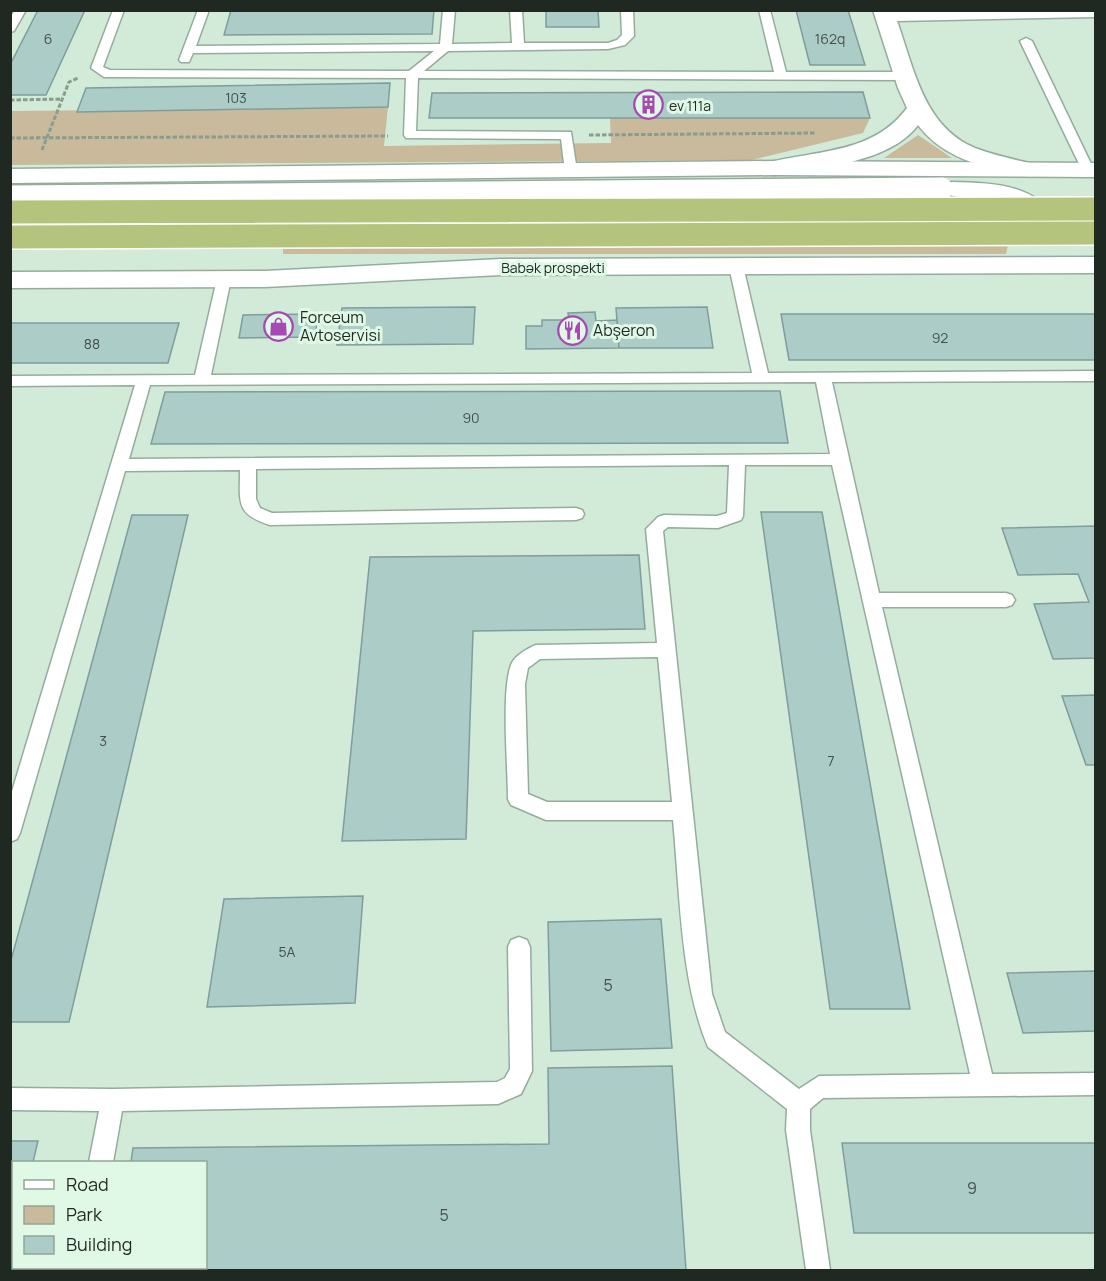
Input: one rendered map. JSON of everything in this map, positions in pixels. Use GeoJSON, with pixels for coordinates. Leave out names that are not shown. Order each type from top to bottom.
{"type":"FeatureCollection","features":[{"type":"Feature","properties":{"kind":"main road"},"geometry":{"type":"LineString","coordinates":[[1030,170],[978,157],[946,141],[918,109],[884,13],[1095,11]]}},
{"type":"Feature","properties":{"kind":"main road"},"geometry":{"type":"LineString","coordinates":[[774,168],[839,156],[884,142],[910,123],[918,109]]}},
{"type":"Feature","properties":{"kind":"main road"},"geometry":{"type":"LineString","coordinates":[[21,176],[774,168],[1092,170]]}},
{"type":"Feature","properties":{"kind":"main road"},"geometry":{"type":"LineString","coordinates":[[10,197],[941,189],[989,192],[1027,201],[1041,211],[1047,221],[1053,237],[1050,244],[1039,254],[1024,259],[962,265]]}},
{"type":"Feature","properties":{"kind":"main road"},"geometry":{"type":"LineString","coordinates":[[10,212],[1095,209]]}},
{"type":"Feature","properties":{"kind":"main road","name":"Babək prospekti"},"geometry":{"type":"LineString","coordinates":[[10,237],[1095,233]]}},
{"type":"Feature","properties":{"kind":"main road"},"geometry":{"type":"LineString","coordinates":[[10,260],[269,258],[501,267]]}},
{"type":"Feature","properties":{"kind":"main road","name":"Babək prospekti"},"geometry":{"type":"LineString","coordinates":[[10,280],[224,279],[501,267],[1095,265]]}},
{"type":"Feature","properties":{"kind":"lane"},"geometry":{"type":"LineString","coordinates":[[10,29],[21,10]]}},
{"type":"Feature","properties":{"kind":"lane"},"geometry":{"type":"LineString","coordinates":[[119,10],[97,68],[108,74],[905,76]]}},
{"type":"Feature","properties":{"kind":"lane"},"geometry":{"type":"LineString","coordinates":[[180,73],[204,10]]}},
{"type":"Feature","properties":{"kind":"lane"},"geometry":{"type":"LineString","coordinates":[[448,10],[446,47],[412,75],[410,135],[567,135],[571,171]]}},
{"type":"Feature","properties":{"kind":"lane"},"geometry":{"type":"LineString","coordinates":[[516,10],[518,46]]}},
{"type":"Feature","properties":{"kind":"lane"},"geometry":{"type":"LineString","coordinates":[[189,50],[608,45],[621,43],[628,36],[627,10]]}},
{"type":"Feature","properties":{"kind":"lane"},"geometry":{"type":"LineString","coordinates":[[764,10],[781,76]]}},
{"type":"Feature","properties":{"kind":"lane"},"geometry":{"type":"LineString","coordinates":[[1026,41],[1092,170]]}},
{"type":"Feature","properties":{"kind":"lane"},"geometry":{"type":"LineString","coordinates":[[736,266],[761,377]]}},
{"type":"Feature","properties":{"kind":"lane"},"geometry":{"type":"LineString","coordinates":[[201,380],[224,279]]}},
{"type":"Feature","properties":{"kind":"lane"},"geometry":{"type":"LineString","coordinates":[[10,381],[1095,376]]}},
{"type":"Feature","properties":{"kind":"lane"},"geometry":{"type":"LineString","coordinates":[[823,377],[839,459],[983,1083]]}},
{"type":"Feature","properties":{"kind":"lane"},"geometry":{"type":"LineString","coordinates":[[10,833],[144,380]]}},
{"type":"Feature","properties":{"kind":"lane"},"geometry":{"type":"LineString","coordinates":[[119,465],[839,459]]}},
{"type":"Feature","properties":{"kind":"lane"},"geometry":{"type":"LineString","coordinates":[[737,460],[735,516],[718,522],[664,521],[654,529],[701,994],[716,1039],[799,1104]]}},
{"type":"Feature","properties":{"kind":"lane"},"geometry":{"type":"LineString","coordinates":[[248,464],[248,499],[253,512],[270,519],[576,514]]}},
{"type":"Feature","properties":{"kind":"lane"},"geometry":{"type":"LineString","coordinates":[[873,600],[1006,600]]}},
{"type":"Feature","properties":{"kind":"lane"},"geometry":{"type":"LineString","coordinates":[[667,650],[536,652],[520,665],[516,684],[518,799],[546,811],[683,811]]}},
{"type":"Feature","properties":{"kind":"lane"},"geometry":{"type":"LineString","coordinates":[[10,1099],[113,1100],[498,1094],[513,1086],[521,1071],[519,947]]}},
{"type":"Feature","properties":{"kind":"lane"},"geometry":{"type":"LineString","coordinates":[[818,1270],[798,1130],[799,1104],[819,1087],[983,1083],[1095,1084]]}},
{"type":"Feature","properties":{"kind":"lane"},"geometry":{"type":"LineString","coordinates":[[101,1161],[113,1100]]}},
{"type":"Feature","properties":{"kind":"path"},"geometry":{"type":"LineString","coordinates":[[21,176],[48,138],[69,82],[97,68]]}},
{"type":"Feature","properties":{"kind":"path"},"geometry":{"type":"LineString","coordinates":[[10,100],[63,99]]}},
{"type":"Feature","properties":{"kind":"path"},"geometry":{"type":"LineString","coordinates":[[567,135],[827,133]]}},
{"type":"Feature","properties":{"kind":"path"},"geometry":{"type":"LineString","coordinates":[[10,138],[410,135]]}},
{"type":"Feature","properties":{"kind":"green space"},"geometry":{"type":"Polygon","coordinates":[[[388,107],[384,146],[611,143],[610,118],[870,118],[863,133],[752,160],[11,165],[11,111],[388,107]]]}},
{"type":"Feature","properties":{"kind":"green space"},"geometry":{"type":"Polygon","coordinates":[[[918,135],[952,158],[884,158],[918,135]]]}},
{"type":"Feature","properties":{"kind":"green space"},"geometry":{"type":"Polygon","coordinates":[[[1008,245],[1006,254],[283,254],[283,247],[1008,245]]]}},
{"type":"Feature","properties":{"kind":"building"},"geometry":{"type":"Polygon","coordinates":[[[38,10],[85,10],[46,95],[10,95],[10,65],[38,10]]]}},
{"type":"Feature","properties":{"kind":"building"},"geometry":{"type":"Polygon","coordinates":[[[231,10],[434,10],[432,34],[224,35],[231,10]]]}},
{"type":"Feature","properties":{"kind":"building"},"geometry":{"type":"Polygon","coordinates":[[[546,10],[598,10],[599,27],[546,27],[546,10]]]}},
{"type":"Feature","properties":{"kind":"building"},"geometry":{"type":"Polygon","coordinates":[[[796,10],[848,10],[865,65],[810,65],[796,10]]]}},
{"type":"Feature","properties":{"kind":"building"},"geometry":{"type":"Polygon","coordinates":[[[390,83],[388,107],[77,112],[86,88],[390,83]]]}},
{"type":"Feature","properties":{"kind":"building","name":"ev 111a"},"geometry":{"type":"Polygon","coordinates":[[[863,92],[870,118],[429,118],[432,93],[863,92]]]}},
{"type":"Feature","properties":{"kind":"building"},"geometry":{"type":"Polygon","coordinates":[[[475,307],[473,344],[337,345],[342,308],[475,307]]]}},
{"type":"Feature","properties":{"kind":"building"},"geometry":{"type":"Polygon","coordinates":[[[707,307],[713,348],[619,348],[616,308],[707,307]]]}},
{"type":"Feature","properties":{"kind":"building","name":"Abşeron"},"geometry":{"type":"Polygon","coordinates":[[[595,312],[596,321],[617,320],[619,348],[526,349],[526,326],[542,326],[542,320],[569,320],[568,313],[595,312]]]}},
{"type":"Feature","properties":{"kind":"building","name":"Forceum Avtoservisi"},"geometry":{"type":"Polygon","coordinates":[[[318,314],[315,337],[239,338],[243,315],[318,314]]]}},
{"type":"Feature","properties":{"kind":"building"},"geometry":{"type":"Polygon","coordinates":[[[781,314],[1096,314],[1096,360],[789,360],[781,314]]]}},
{"type":"Feature","properties":{"kind":"building"},"geometry":{"type":"Polygon","coordinates":[[[10,323],[179,323],[168,363],[10,363],[10,323]]]}},
{"type":"Feature","properties":{"kind":"building"},"geometry":{"type":"Polygon","coordinates":[[[780,391],[788,443],[151,444],[165,392],[780,391]]]}},
{"type":"Feature","properties":{"kind":"building"},"geometry":{"type":"Polygon","coordinates":[[[761,512],[822,512],[910,1009],[830,1009],[761,512]]]}},
{"type":"Feature","properties":{"kind":"building"},"geometry":{"type":"Polygon","coordinates":[[[132,515],[188,515],[69,1022],[10,1022],[10,964],[132,515]]]}},
{"type":"Feature","properties":{"kind":"building"},"geometry":{"type":"Polygon","coordinates":[[[1096,526],[1096,658],[1053,659],[1034,604],[1089,602],[1078,574],[1018,575],[1002,528],[1096,526]]]}},
{"type":"Feature","properties":{"kind":"building"},"geometry":{"type":"Polygon","coordinates":[[[639,555],[645,629],[473,631],[466,839],[342,841],[370,557],[639,555]]]}},
{"type":"Feature","properties":{"kind":"building"},"geometry":{"type":"Polygon","coordinates":[[[1096,695],[1096,765],[1086,765],[1062,696],[1096,695]]]}},
{"type":"Feature","properties":{"kind":"building"},"geometry":{"type":"Polygon","coordinates":[[[363,896],[355,1003],[207,1007],[224,899],[363,896]]]}},
{"type":"Feature","properties":{"kind":"building"},"geometry":{"type":"Polygon","coordinates":[[[661,919],[672,1048],[551,1051],[548,922],[661,919]]]}},
{"type":"Feature","properties":{"kind":"building"},"geometry":{"type":"Polygon","coordinates":[[[1096,971],[1096,1031],[1023,1033],[1007,973],[1096,971]]]}},
{"type":"Feature","properties":{"kind":"building"},"geometry":{"type":"Polygon","coordinates":[[[672,1066],[686,1270],[111,1270],[207,1269],[207,1161],[131,1161],[133,1148],[549,1144],[548,1068],[672,1066]]]}},
{"type":"Feature","properties":{"kind":"building"},"geometry":{"type":"Polygon","coordinates":[[[10,1141],[38,1141],[33,1161],[12,1161],[12,1228],[10,1228],[10,1141]]]}},
{"type":"Feature","properties":{"kind":"building"},"geometry":{"type":"Polygon","coordinates":[[[842,1143],[1096,1143],[1096,1233],[854,1233],[842,1143]]]}},
{"type":"Feature","properties":{"kind":"place","name":"ev 111a"},"geometry":{"type":"Point","coordinates":[648,105]}},
{"type":"Feature","properties":{"kind":"place","name":"Forceum Avtoservisi"},"geometry":{"type":"Point","coordinates":[279,326]}},
{"type":"Feature","properties":{"kind":"place","name":"Abşeron"},"geometry":{"type":"Point","coordinates":[572,330]}}]}
